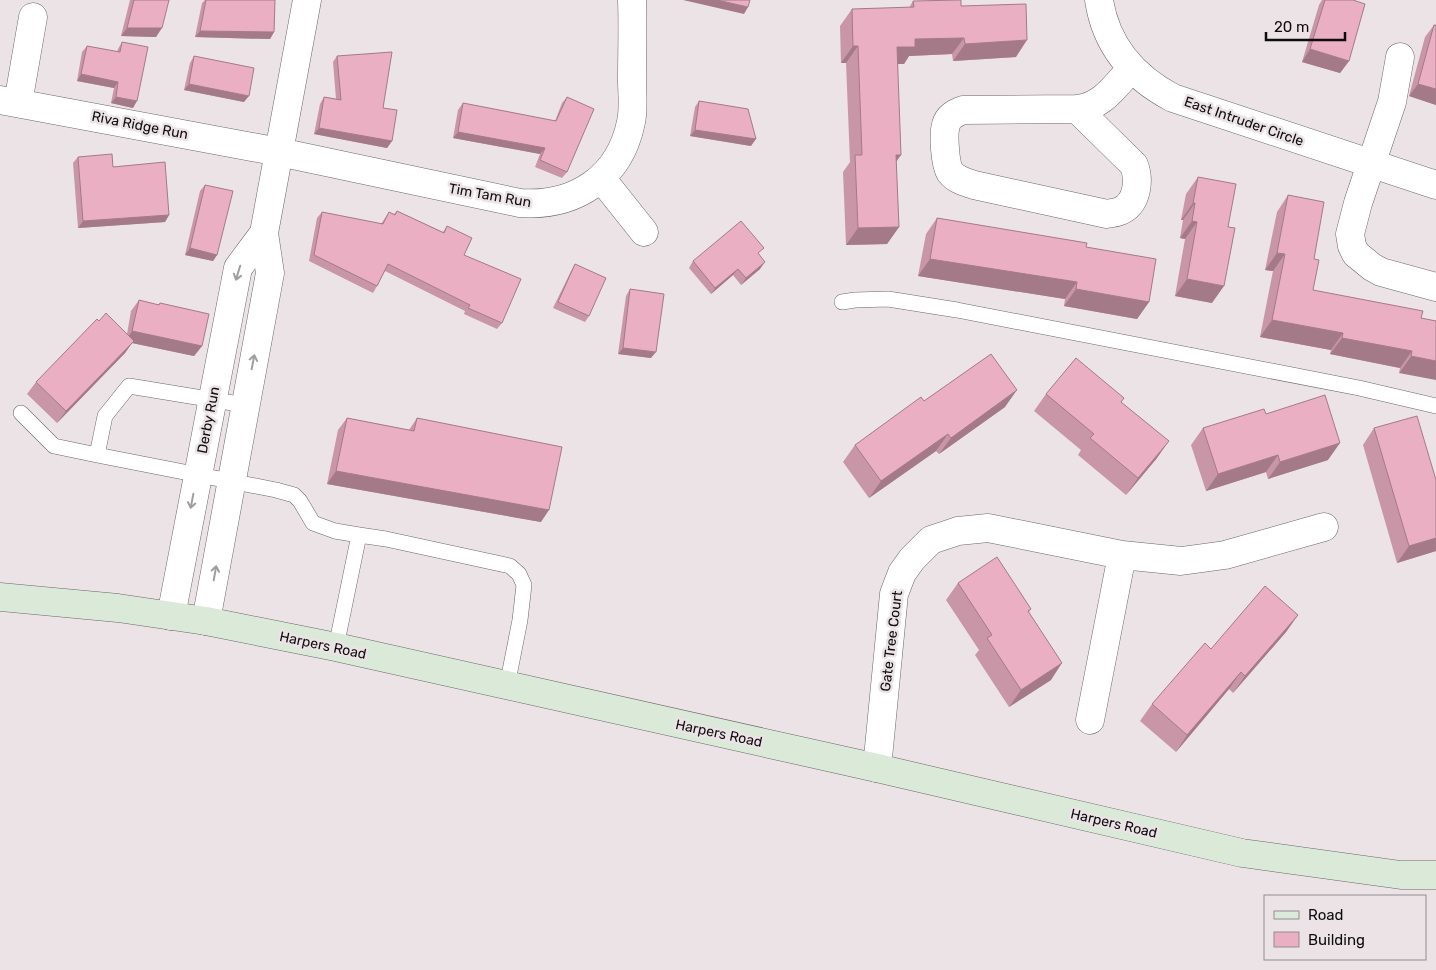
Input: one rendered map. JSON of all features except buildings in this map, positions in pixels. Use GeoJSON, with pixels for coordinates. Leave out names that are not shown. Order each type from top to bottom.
{"type":"FeatureCollection","features":[{"type":"Feature","properties":{"kind":"street","name":"Derby Run"},"geometry":{"type":"LineString","coordinates":[[206,621],[270,273],[264,233],[308,0]]}},
{"type":"Feature","properties":{"kind":"street","name":"Tim Tam Run"},"geometry":{"type":"LineString","coordinates":[[279,152],[528,204],[559,201],[582,192],[601,178],[617,160],[626,143],[632,120],[632,0]]}},
{"type":"Feature","properties":{"kind":"street","name":"East Intruder Circle"},"geometry":{"type":"LineString","coordinates":[[1099,0],[1108,34],[1119,53],[1131,69],[1154,88],[1173,98],[1436,185]]}},
{"type":"Feature","properties":{"kind":"street"},"geometry":{"type":"LineString","coordinates":[[9,101],[33,17]]}},
{"type":"Feature","properties":{"kind":"street"},"geometry":{"type":"LineString","coordinates":[[1400,58],[1392,102],[1358,203],[1350,234],[1352,246],[1356,254],[1372,267],[1381,272],[1436,286]]}},
{"type":"Feature","properties":{"kind":"street"},"geometry":{"type":"LineString","coordinates":[[1077,108],[1134,165],[1138,175],[1135,193],[1130,203],[1120,211],[1108,214],[974,185],[960,181],[950,171],[945,158],[946,124],[952,115],[963,110],[1077,108],[1088,108],[1100,102],[1131,69]]}},
{"type":"Feature","properties":{"kind":"street","name":"Riva Ridge Run"},"geometry":{"type":"LineString","coordinates":[[9,101],[279,152]]}},
{"type":"Feature","properties":{"kind":"street"},"geometry":{"type":"LineString","coordinates":[[601,178],[644,232]]}},
{"type":"Feature","properties":{"kind":"street","name":"Derby Run"},"geometry":{"type":"LineString","coordinates":[[171,616],[238,268],[264,233]]}},
{"type":"Feature","properties":{"kind":"street","name":"Gate Tree Court"},"geometry":{"type":"LineString","coordinates":[[877,768],[894,594],[902,573],[912,559],[931,540],[958,531],[988,528],[1122,555],[1181,561],[1225,554],[1324,528]]}},
{"type":"Feature","properties":{"kind":"street"},"geometry":{"type":"LineString","coordinates":[[1090,720],[1122,555]]}},
{"type":"Feature","properties":{"kind":"street","name":"Harpers Road"},"geometry":{"type":"LineString","coordinates":[[0,597],[118,608],[206,621],[336,647],[877,768],[1242,853],[1401,875],[1436,875]]}},
{"type":"Feature","properties":{"kind":"lane"},"geometry":{"type":"LineString","coordinates":[[842,302],[888,299],[957,310],[1302,377],[1436,406]]}},
{"type":"Feature","properties":{"kind":"lane"},"geometry":{"type":"LineString","coordinates":[[97,455],[105,416],[129,386],[245,405]]}},
{"type":"Feature","properties":{"kind":"lane"},"geometry":{"type":"LineString","coordinates":[[21,413],[54,446],[294,495],[300,501],[313,523],[335,531],[386,539],[510,566],[520,574],[524,586],[520,620],[507,686]]}},
{"type":"Feature","properties":{"kind":"lane"},"geometry":{"type":"LineString","coordinates":[[336,647],[358,535]]}}]}
